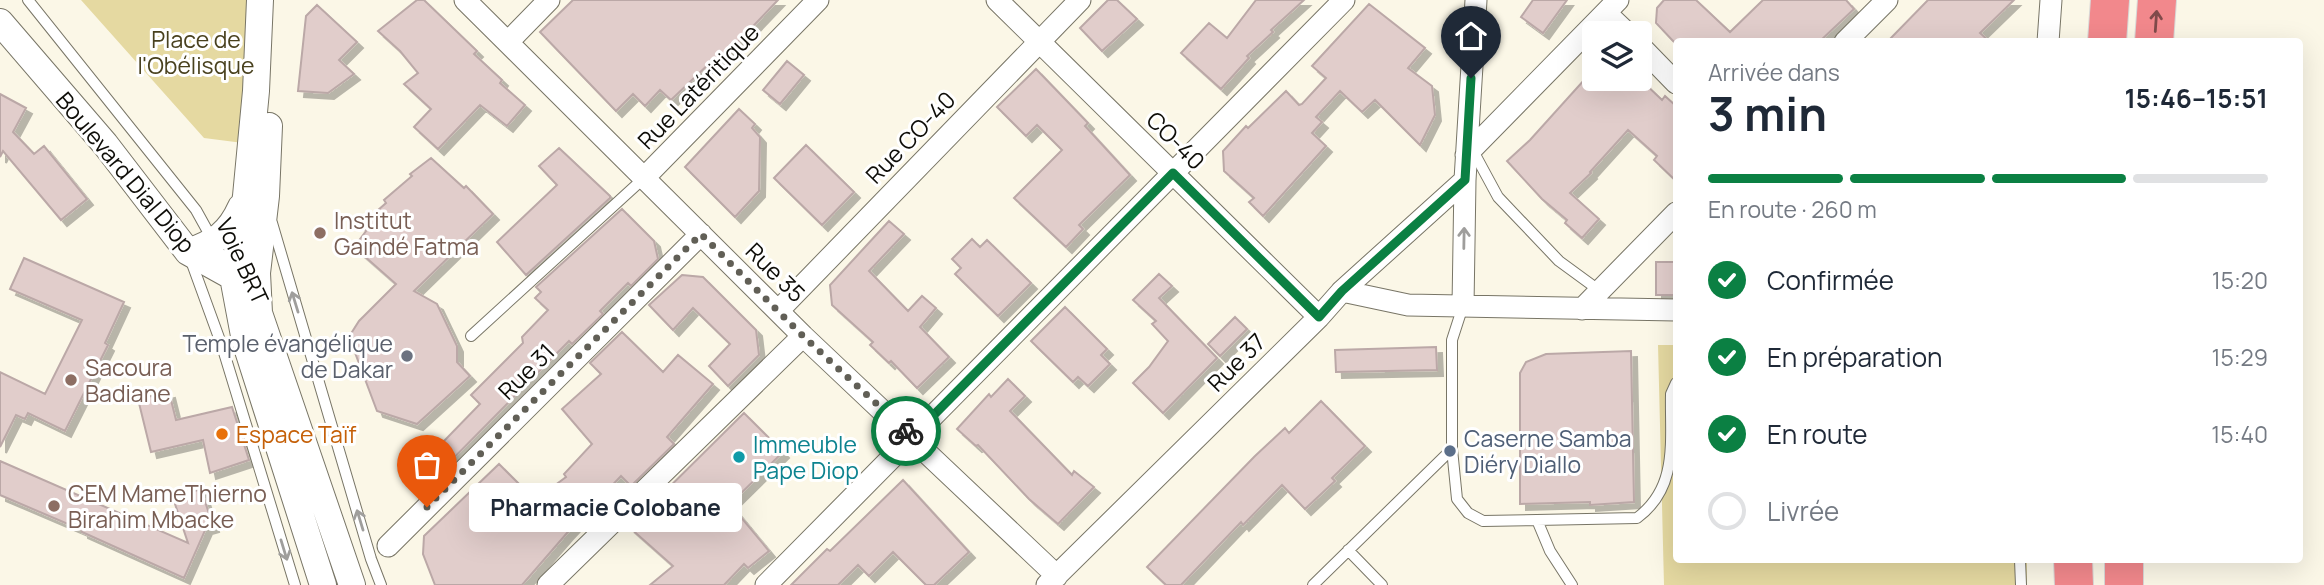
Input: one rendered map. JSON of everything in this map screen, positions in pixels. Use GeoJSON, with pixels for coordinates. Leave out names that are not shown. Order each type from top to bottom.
{"type":"FeatureCollection","features":[{"type":"Feature","properties":{"kind":"highway"},"geometry":{"type":"LineString","coordinates":[[2090,38],[2092,0]]}},
{"type":"Feature","properties":{"kind":"highway"},"geometry":{"type":"LineString","coordinates":[[2107,38],[2110,0]]}},
{"type":"Feature","properties":{"kind":"highway"},"geometry":{"type":"LineString","coordinates":[[2154,38],[2157,0]]}},
{"type":"Feature","properties":{"kind":"highway"},"geometry":{"type":"LineString","coordinates":[[2073,563],[2074,585]]}},
{"type":"Feature","properties":{"kind":"highway"},"geometry":{"type":"LineString","coordinates":[[2124,563],[2124,585]]}},
{"type":"Feature","properties":{"kind":"street"},"geometry":{"type":"LineString","coordinates":[[260,0],[256,91],[259,313],[352,585]]}},
{"type":"Feature","properties":{"kind":"street"},"geometry":{"type":"LineString","coordinates":[[275,0],[256,196],[233,277],[245,341],[323,585]]}},
{"type":"Feature","properties":{"kind":"street","name":"Rue 35"},"geometry":{"type":"LineString","coordinates":[[465,0],[803,336],[912,437],[1052,580]]}},
{"type":"Feature","properties":{"kind":"street"},"geometry":{"type":"LineString","coordinates":[[508,42],[549,0]]}},
{"type":"Feature","properties":{"kind":"street","name":"Rue Latéritique"},"geometry":{"type":"LineString","coordinates":[[644,178],[818,0]]}},
{"type":"Feature","properties":{"kind":"street","name":"CO-40"},"geometry":{"type":"LineString","coordinates":[[997,0],[1319,317]]}},
{"type":"Feature","properties":{"kind":"street","name":"Rue CO-40"},"geometry":{"type":"LineString","coordinates":[[778,311],[1080,0]]}},
{"type":"Feature","properties":{"kind":"street"},"geometry":{"type":"LineString","coordinates":[[766,585],[1344,0]]}},
{"type":"Feature","properties":{"kind":"street"},"geometry":{"type":"LineString","coordinates":[[1463,306],[1465,180],[1469,152],[1476,0]]}},
{"type":"Feature","properties":{"kind":"street"},"geometry":{"type":"LineString","coordinates":[[1849,38],[1887,0]]}},
{"type":"Feature","properties":{"kind":"street"},"geometry":{"type":"LineString","coordinates":[[2048,38],[2050,0]]}},
{"type":"Feature","properties":{"kind":"street"},"geometry":{"type":"LineString","coordinates":[[1469,152],[1612,6]]}},
{"type":"Feature","properties":{"kind":"street","name":"Boulevard Dial Diop"},"geometry":{"type":"LineString","coordinates":[[0,22],[105,144],[188,252],[233,277],[259,313]]}},
{"type":"Feature","properties":{"kind":"street"},"geometry":{"type":"LineString","coordinates":[[1652,58],[1673,80]]}},
{"type":"Feature","properties":{"kind":"street","name":"Rue 37"},"geometry":{"type":"LineString","coordinates":[[1052,580],[1319,317],[1342,291],[1465,180]]}},
{"type":"Feature","properties":{"kind":"street"},"geometry":{"type":"LineString","coordinates":[[188,252],[215,242],[256,196]]}},
{"type":"Feature","properties":{"kind":"street"},"geometry":{"type":"LineString","coordinates":[[1582,309],[1673,216]]}},
{"type":"Feature","properties":{"kind":"street","name":"Rue 31"},"geometry":{"type":"LineString","coordinates":[[380,552],[701,234]]}},
{"type":"Feature","properties":{"kind":"street"},"geometry":{"type":"LineString","coordinates":[[1342,291],[1408,305],[1673,310]]}},
{"type":"Feature","properties":{"kind":"street"},"geometry":{"type":"LineString","coordinates":[[548,585],[803,336]]}},
{"type":"Feature","properties":{"kind":"lane","name":"Voie BRT"},"geometry":{"type":"LineString","coordinates":[[28,0],[195,210],[215,242],[233,277],[302,481]]}},
{"type":"Feature","properties":{"kind":"lane"},"geometry":{"type":"LineString","coordinates":[[1469,152],[1498,197],[1559,261],[1600,291]]}},
{"type":"Feature","properties":{"kind":"lane"},"geometry":{"type":"LineString","coordinates":[[471,336],[644,178]]}},
{"type":"Feature","properties":{"kind":"lane"},"geometry":{"type":"LineString","coordinates":[[256,196],[274,233],[380,552],[381,585]]}},
{"type":"Feature","properties":{"kind":"lane"},"geometry":{"type":"LineString","coordinates":[[188,252],[222,346],[295,585]]}},
{"type":"Feature","properties":{"kind":"lane"},"geometry":{"type":"LineString","coordinates":[[1463,306],[1452,340],[1452,449],[1457,499],[1468,513],[1483,521],[1637,518],[1652,507],[1670,471],[1673,390]]}},
{"type":"Feature","properties":{"kind":"lane"},"geometry":{"type":"LineString","coordinates":[[1313,585],[1452,449]]}},
{"type":"Feature","properties":{"kind":"lane"},"geometry":{"type":"LineString","coordinates":[[1537,520],[1550,551],[1572,585]]}},
{"type":"Feature","properties":{"kind":"lane"},"geometry":{"type":"LineString","coordinates":[[1348,550],[1381,584]]}},
{"type":"Feature","properties":{"kind":"lane"},"geometry":{"type":"LineString","coordinates":[[2020,563],[2021,585]]}},
{"type":"Feature","properties":{"kind":"green space","name":"Place de l'Obélisque"},"geometry":{"type":"Polygon","coordinates":[[[81,0],[250,0],[243,143],[204,138],[81,0]]]}},
{"type":"Feature","properties":{"kind":"green space"},"geometry":{"type":"Polygon","coordinates":[[[1658,345],[1673,345],[1673,563],[2027,563],[2027,585],[1664,585],[1658,345]]]}},
{"type":"Feature","properties":{"kind":"building"},"geometry":{"type":"Polygon","coordinates":[[[417,0],[424,0],[477,51],[474,54],[502,80],[500,83],[525,105],[507,126],[480,105],[438,149],[414,127],[431,109],[404,84],[418,73],[400,51],[378,31],[417,0]]]}},
{"type":"Feature","properties":{"kind":"building"},"geometry":{"type":"Polygon","coordinates":[[[573,0],[778,0],[718,63],[714,59],[671,100],[660,90],[645,106],[633,94],[616,111],[540,32],[573,0]]]}},
{"type":"Feature","properties":{"kind":"building"},"geometry":{"type":"Polygon","coordinates":[[[1108,0],[1117,0],[1137,19],[1102,51],[1080,28],[1108,0]]]}},
{"type":"Feature","properties":{"kind":"building"},"geometry":{"type":"Polygon","coordinates":[[[1256,0],[1304,0],[1271,30],[1273,32],[1247,56],[1249,58],[1221,89],[1181,53],[1209,23],[1227,38],[1256,0]]]}},
{"type":"Feature","properties":{"kind":"building"},"geometry":{"type":"Polygon","coordinates":[[[1533,0],[1567,0],[1543,33],[1521,17],[1533,0]]]}},
{"type":"Feature","properties":{"kind":"building"},"geometry":{"type":"Polygon","coordinates":[[[1664,0],[1696,0],[1730,32],[1763,0],[1846,0],[1854,9],[1823,38],[1673,38],[1673,41],[1656,23],[1657,8],[1664,0]]]}},
{"type":"Feature","properties":{"kind":"building"},"geometry":{"type":"Polygon","coordinates":[[[1928,0],[2014,0],[1980,33],[1986,38],[1891,38],[1928,0]]]}},
{"type":"Feature","properties":{"kind":"building"},"geometry":{"type":"Polygon","coordinates":[[[1369,4],[1425,48],[1408,68],[1432,86],[1435,115],[1420,145],[1375,100],[1362,112],[1340,91],[1316,117],[1322,122],[1312,133],[1326,146],[1263,216],[1249,202],[1254,198],[1224,171],[1223,151],[1246,126],[1248,128],[1286,91],[1299,105],[1302,104],[1326,78],[1312,66],[1369,4]]]}},
{"type":"Feature","properties":{"kind":"building"},"geometry":{"type":"Polygon","coordinates":[[[317,5],[357,42],[339,60],[354,74],[328,93],[298,91],[306,16],[317,5]]]}},
{"type":"Feature","properties":{"kind":"building"},"geometry":{"type":"Polygon","coordinates":[[[787,61],[804,75],[780,104],[763,90],[787,61]]]}},
{"type":"Feature","properties":{"kind":"building"},"geometry":{"type":"Polygon","coordinates":[[[1036,69],[1088,123],[1085,126],[1130,175],[1079,225],[1083,229],[1066,247],[1014,198],[1062,150],[1037,125],[1026,136],[997,107],[1036,69]]]}},
{"type":"Feature","properties":{"kind":"building"},"geometry":{"type":"Polygon","coordinates":[[[1582,82],[1582,91],[1652,90],[1662,100],[1665,96],[1673,103],[1673,178],[1654,160],[1657,156],[1628,130],[1570,193],[1599,219],[1582,238],[1507,161],[1530,140],[1582,82]]]}},
{"type":"Feature","properties":{"kind":"building"},"geometry":{"type":"Polygon","coordinates":[[[0,94],[26,108],[13,132],[34,154],[44,146],[87,199],[61,220],[3,151],[0,157],[0,94]]]}},
{"type":"Feature","properties":{"kind":"building"},"geometry":{"type":"Polygon","coordinates":[[[739,109],[755,124],[752,128],[760,137],[759,191],[735,217],[685,167],[739,109]]]}},
{"type":"Feature","properties":{"kind":"building"},"geometry":{"type":"Polygon","coordinates":[[[806,145],[854,192],[822,225],[774,178],[806,145]]]}},
{"type":"Feature","properties":{"kind":"building"},"geometry":{"type":"Polygon","coordinates":[[[559,148],[610,198],[526,275],[497,242],[557,185],[539,166],[559,148]]]}},
{"type":"Feature","properties":{"kind":"building"},"geometry":{"type":"Polygon","coordinates":[[[431,158],[464,188],[466,186],[493,214],[414,291],[437,304],[457,346],[457,362],[470,376],[417,424],[377,411],[354,350],[352,332],[359,321],[396,284],[354,247],[366,231],[361,225],[412,176],[410,174],[431,158]]]}},
{"type":"Feature","properties":{"kind":"building"},"geometry":{"type":"Polygon","coordinates":[[[622,209],[654,241],[658,259],[631,286],[628,283],[600,311],[603,314],[572,344],[569,341],[422,490],[409,477],[480,404],[471,395],[523,343],[522,337],[548,310],[535,298],[541,292],[536,287],[622,209]]]}},
{"type":"Feature","properties":{"kind":"building"},"geometry":{"type":"Polygon","coordinates":[[[889,221],[904,234],[869,271],[908,311],[922,296],[936,308],[920,327],[949,357],[917,388],[891,361],[889,363],[870,345],[873,342],[832,305],[830,285],[889,221]]]}},
{"type":"Feature","properties":{"kind":"building"},"geometry":{"type":"Polygon","coordinates":[[[972,239],[980,247],[987,240],[1031,283],[998,316],[955,274],[961,268],[952,259],[972,239]]]}},
{"type":"Feature","properties":{"kind":"building"},"geometry":{"type":"Polygon","coordinates":[[[24,258],[124,302],[105,343],[108,345],[65,431],[28,413],[25,419],[16,415],[0,447],[0,372],[45,394],[82,320],[10,289],[24,258]]]}},
{"type":"Feature","properties":{"kind":"building"},"geometry":{"type":"Polygon","coordinates":[[[1656,262],[1673,262],[1673,295],[1656,295],[1656,262]]]}},
{"type":"Feature","properties":{"kind":"building"},"geometry":{"type":"Polygon","coordinates":[[[1159,274],[1172,286],[1159,298],[1217,358],[1163,413],[1133,383],[1168,341],[1152,324],[1156,321],[1133,300],[1159,274]]]}},
{"type":"Feature","properties":{"kind":"building"},"geometry":{"type":"Polygon","coordinates":[[[682,275],[703,277],[756,330],[759,355],[728,386],[709,366],[730,344],[693,308],[673,330],[649,305],[682,275]]]}},
{"type":"Feature","properties":{"kind":"building"},"geometry":{"type":"Polygon","coordinates":[[[1065,307],[1107,349],[1101,355],[1110,364],[1088,386],[1078,377],[1073,382],[1031,341],[1065,307]]]}},
{"type":"Feature","properties":{"kind":"building"},"geometry":{"type":"Polygon","coordinates":[[[1235,317],[1247,329],[1220,356],[1208,344],[1235,317]]]}},
{"type":"Feature","properties":{"kind":"building"},"geometry":{"type":"Polygon","coordinates":[[[622,332],[663,372],[678,355],[713,384],[667,437],[674,444],[631,486],[621,476],[522,585],[435,585],[423,554],[424,536],[499,464],[535,500],[566,477],[564,474],[592,444],[562,409],[601,374],[590,363],[622,332]]]}},
{"type":"Feature","properties":{"kind":"building"},"geometry":{"type":"Polygon","coordinates":[[[1436,347],[1437,370],[1336,372],[1335,350],[1436,347]]]}},
{"type":"Feature","properties":{"kind":"building"},"geometry":{"type":"Polygon","coordinates":[[[1631,351],[1634,502],[1590,505],[1590,502],[1520,504],[1520,373],[1526,362],[1546,354],[1631,351]]]}},
{"type":"Feature","properties":{"kind":"building"},"geometry":{"type":"Polygon","coordinates":[[[1008,379],[1025,396],[1010,411],[1072,475],[1074,471],[1094,487],[1058,524],[1029,499],[978,445],[957,429],[989,394],[991,397],[1008,379]]]}},
{"type":"Feature","properties":{"kind":"building"},"geometry":{"type":"Polygon","coordinates":[[[169,392],[176,420],[232,407],[249,460],[210,473],[203,440],[151,452],[138,399],[169,392]]]}},
{"type":"Feature","properties":{"kind":"building"},"geometry":{"type":"Polygon","coordinates":[[[1321,401],[1365,446],[1332,478],[1335,481],[1305,509],[1282,485],[1243,525],[1241,522],[1181,585],[1166,585],[1147,567],[1255,456],[1285,428],[1289,433],[1321,401]]]}},
{"type":"Feature","properties":{"kind":"building"},"geometry":{"type":"Polygon","coordinates":[[[744,413],[783,452],[730,504],[769,551],[748,568],[744,564],[724,585],[650,585],[673,566],[629,527],[744,413]]]}},
{"type":"Feature","properties":{"kind":"building"},"geometry":{"type":"Polygon","coordinates":[[[0,461],[188,543],[173,498],[201,489],[213,526],[206,528],[184,578],[0,495],[0,461]]]}},
{"type":"Feature","properties":{"kind":"building"},"geometry":{"type":"Polygon","coordinates":[[[903,480],[969,552],[934,585],[926,585],[893,552],[869,576],[858,565],[838,585],[791,585],[827,549],[830,551],[903,480]]]}},
{"type":"Feature","properties":{"kind":"way so far"},"geometry":{"type":"LineString","coordinates":[[427,507],[701,234],[803,336],[906,431]]}},
{"type":"Feature","properties":{"kind":"place","name":"Institut Gaindé Fatma"},"geometry":{"type":"Point","coordinates":[320,233]}},
{"type":"Feature","properties":{"kind":"place","name":"Temple évangélique de Dakar"},"geometry":{"type":"Point","coordinates":[407,356]}},
{"type":"Feature","properties":{"kind":"place","name":"Sacoura Badiane"},"geometry":{"type":"Point","coordinates":[71,380]}},
{"type":"Feature","properties":{"kind":"place","name":"Espace Taïf"},"geometry":{"type":"Point","coordinates":[222,434]}},
{"type":"Feature","properties":{"kind":"place","name":"Caserne Samba Diéry Diallo"},"geometry":{"type":"Point","coordinates":[1450,451]}},
{"type":"Feature","properties":{"kind":"place","name":"Immeuble Pape Diop"},"geometry":{"type":"Point","coordinates":[739,457]}},
{"type":"Feature","properties":{"kind":"place","name":"CEM MameThierno Birahim Mbacke"},"geometry":{"type":"Point","coordinates":[54,506]}},
{"type":"Feature","properties":{"kind":"place","name":"Pharmacie Colobane"},"geometry":{"type":"Point","coordinates":[427,507]}},
{"type":"Feature","properties":{"kind":"route"},"geometry":{"type":"LineString","coordinates":[[906,431],[912,437],[1173,173],[1319,317],[1342,291],[1465,180],[1471,78]]}}]}
